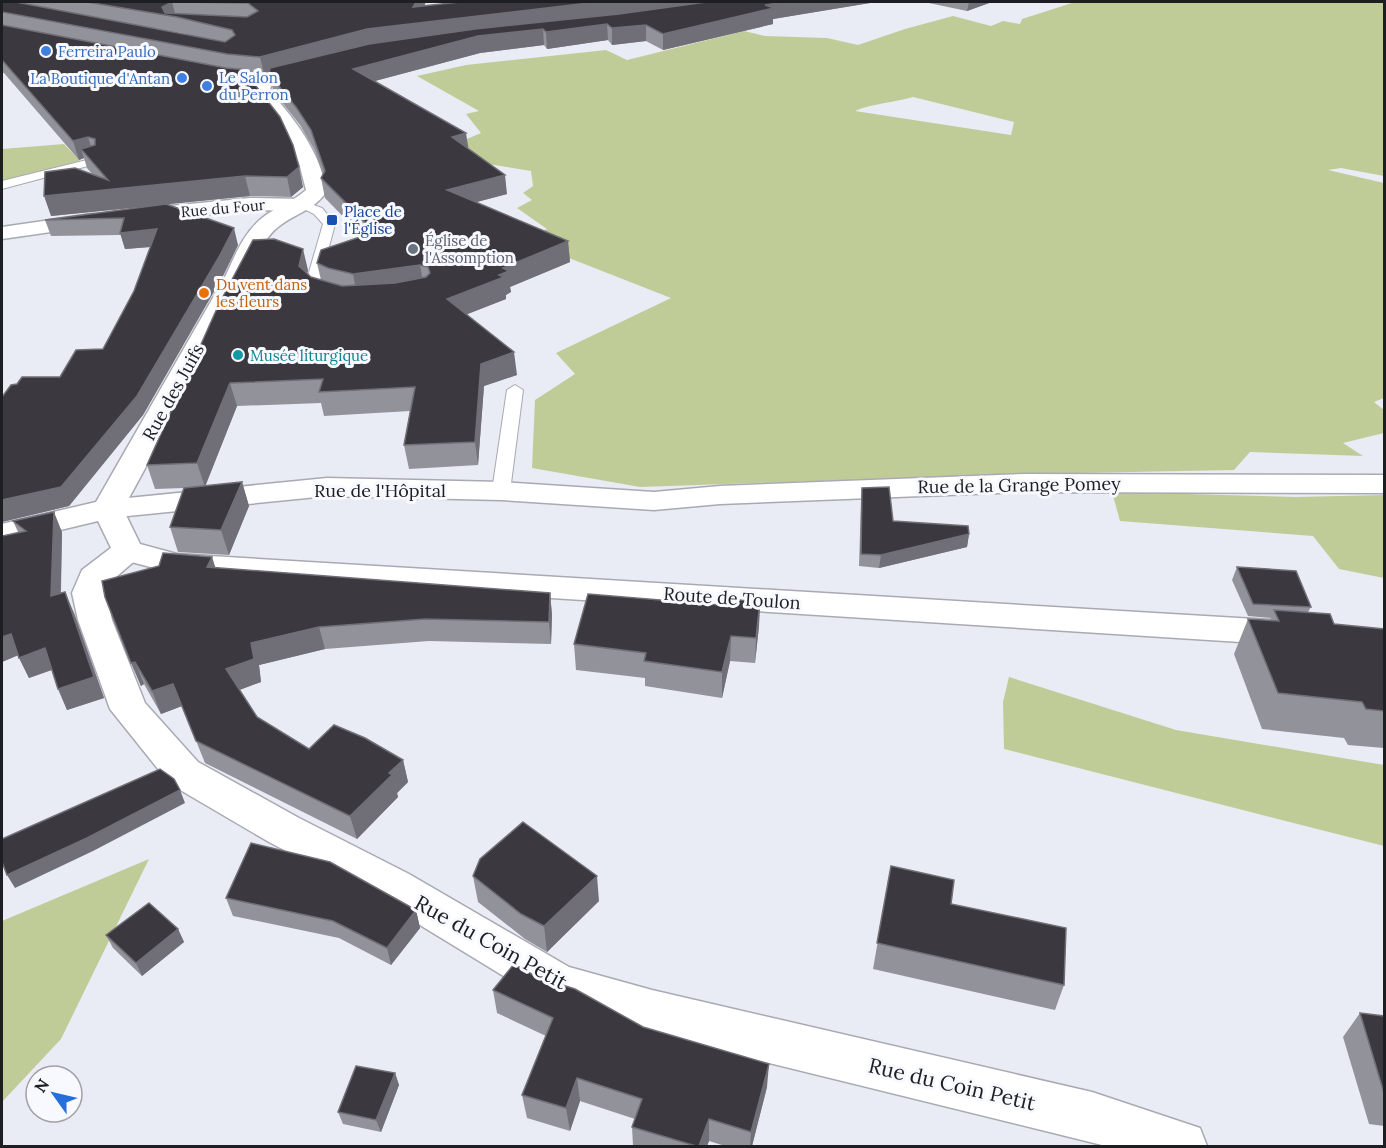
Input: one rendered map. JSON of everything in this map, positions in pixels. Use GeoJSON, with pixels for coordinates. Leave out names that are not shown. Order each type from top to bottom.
{"type":"FeatureCollection","features":[{"type":"Feature","properties":{"kind":"street"},"geometry":{"type":"LineString","coordinates":[[230,60],[231,78]]}},
{"type":"Feature","properties":{"kind":"street"},"geometry":{"type":"LineString","coordinates":[[189,70],[268,86],[314,174],[310,198]]}},
{"type":"Feature","properties":{"kind":"street","name":"Rue du Four"},"geometry":{"type":"LineString","coordinates":[[2,233],[60,224],[310,198]]}},
{"type":"Feature","properties":{"kind":"street","name":"Rue des Juifs"},"geometry":{"type":"LineString","coordinates":[[108,509],[247,263],[254,239],[273,220],[310,198]]}},
{"type":"Feature","properties":{"kind":"street","name":"Rue de la Grange Pomey"},"geometry":{"type":"LineString","coordinates":[[654,501],[720,495],[1025,483],[1384,484]]}},
{"type":"Feature","properties":{"kind":"street","name":"Rue de l'Hôpital"},"geometry":{"type":"LineString","coordinates":[[2,534],[108,509],[327,487],[501,491],[654,501]]}},
{"type":"Feature","properties":{"kind":"street"},"geometry":{"type":"LineString","coordinates":[[108,509],[127,551]]}},
{"type":"Feature","properties":{"kind":"street","name":"Route de Toulon"},"geometry":{"type":"LineString","coordinates":[[127,551],[177,564],[1313,635]]}},
{"type":"Feature","properties":{"kind":"street","name":"Rue du Coin Petit"},"geometry":{"type":"LineString","coordinates":[[127,551],[94,578],[89,593],[95,620],[129,709],[184,773],[284,830],[394,887],[557,984],[652,1012],[1092,1117],[1182,1146]]}},
{"type":"Feature","properties":{"kind":"lane"},"geometry":{"type":"LineString","coordinates":[[2,184],[95,161]]}},
{"type":"Feature","properties":{"kind":"lane"},"geometry":{"type":"LineString","coordinates":[[310,198],[329,224],[329,236],[317,250],[312,286],[320,294],[339,301]]}},
{"type":"Feature","properties":{"kind":"lane"},"geometry":{"type":"LineString","coordinates":[[501,491],[515,390]]}},
{"type":"Feature","properties":{"kind":"green space"},"geometry":{"type":"Polygon","coordinates":[[[1075,2],[1384,2],[1384,176],[1341,168],[1328,170],[1384,183],[1384,398],[1374,402],[1384,410],[1384,433],[1343,443],[1363,456],[1250,452],[1234,470],[1029,474],[640,487],[532,468],[535,400],[575,374],[556,353],[671,298],[523,240],[547,229],[517,208],[532,200],[523,193],[533,186],[531,171],[482,163],[455,144],[481,133],[466,114],[479,111],[417,76],[466,65],[606,50],[627,60],[744,31],[765,36],[827,38],[858,45],[953,16],[991,26],[1003,21],[1020,24],[1022,19],[1075,2]],[[913,97],[855,111],[1011,135],[1014,122],[913,97]]]}},
{"type":"Feature","properties":{"kind":"green space"},"geometry":{"type":"Polygon","coordinates":[[[64,144],[80,161],[2,181],[2,149],[64,144]]]}},
{"type":"Feature","properties":{"kind":"green space"},"geometry":{"type":"Polygon","coordinates":[[[1112,492],[1296,497],[1384,495],[1384,578],[1339,569],[1313,536],[1120,521],[1112,492]]]}},
{"type":"Feature","properties":{"kind":"green space"},"geometry":{"type":"Polygon","coordinates":[[[1009,677],[1176,730],[1384,765],[1384,846],[1004,749],[1003,702],[1009,677]]]}},
{"type":"Feature","properties":{"kind":"green space"},"geometry":{"type":"Polygon","coordinates":[[[149,859],[61,1039],[38,1064],[24,1064],[24,1079],[2,1102],[2,921],[149,859]]]}},
{"type":"Feature","properties":{"kind":"building"},"geometry":{"type":"Polygon","coordinates":[[[2,2],[16,2],[225,42],[235,35],[232,30],[177,17],[87,2],[172,2],[162,7],[165,13],[247,17],[258,11],[248,3],[184,2],[416,2],[413,7],[460,2],[597,2],[367,29],[260,57],[227,54],[2,12],[2,2]]]}},
{"type":"Feature","properties":{"kind":"building"},"geometry":{"type":"Polygon","coordinates":[[[706,2],[785,2],[765,5],[774,8],[663,34],[646,25],[612,28],[607,24],[546,32],[543,29],[478,36],[353,69],[466,133],[452,137],[505,175],[447,190],[568,241],[503,268],[509,271],[499,275],[504,277],[447,299],[514,352],[481,364],[475,442],[404,445],[415,387],[319,392],[323,379],[230,383],[197,463],[147,465],[219,304],[253,240],[274,239],[303,249],[299,266],[311,277],[342,286],[395,283],[426,277],[430,273],[428,267],[420,265],[353,274],[317,263],[321,250],[375,232],[321,178],[325,171],[311,130],[296,107],[269,74],[270,68],[369,44],[706,2]]]}},
{"type":"Feature","properties":{"kind":"building"},"geometry":{"type":"Polygon","coordinates":[[[2,25],[226,68],[247,70],[246,73],[280,117],[293,145],[299,167],[287,177],[245,176],[44,196],[45,172],[75,168],[108,180],[81,149],[95,145],[95,139],[88,137],[73,141],[2,60],[2,25]]]}},
{"type":"Feature","properties":{"kind":"building"},"geometry":{"type":"Polygon","coordinates":[[[166,204],[234,228],[137,396],[61,487],[2,500],[2,397],[11,385],[17,384],[22,377],[60,377],[76,350],[103,349],[134,291],[157,229],[120,233],[124,218],[45,220],[166,204]]]}},
{"type":"Feature","properties":{"kind":"building"},"geometry":{"type":"Polygon","coordinates":[[[242,482],[221,530],[170,527],[184,488],[242,482]]]}},
{"type":"Feature","properties":{"kind":"building"},"geometry":{"type":"Polygon","coordinates":[[[889,487],[893,521],[968,526],[969,534],[881,555],[861,554],[862,488],[889,487]]]}},
{"type":"Feature","properties":{"kind":"building"},"geometry":{"type":"Polygon","coordinates":[[[54,512],[51,596],[65,592],[94,677],[58,689],[45,648],[19,658],[11,634],[2,637],[2,536],[26,531],[13,521],[54,512]]]}},
{"type":"Feature","properties":{"kind":"building"},"geometry":{"type":"Polygon","coordinates":[[[163,553],[212,557],[207,567],[550,593],[549,622],[425,619],[319,627],[251,643],[254,659],[226,669],[257,717],[309,749],[334,725],[365,738],[403,760],[389,773],[392,775],[350,816],[196,741],[173,684],[152,691],[135,662],[131,663],[105,597],[102,581],[159,566],[163,553]]]}},
{"type":"Feature","properties":{"kind":"building"},"geometry":{"type":"Polygon","coordinates":[[[1237,567],[1296,571],[1311,607],[1253,604],[1237,567]]]}},
{"type":"Feature","properties":{"kind":"building"},"geometry":{"type":"Polygon","coordinates":[[[588,594],[720,605],[720,599],[760,601],[756,638],[731,636],[722,672],[644,661],[646,653],[574,644],[588,594]]]}},
{"type":"Feature","properties":{"kind":"building"},"geometry":{"type":"Polygon","coordinates":[[[1274,610],[1330,614],[1334,624],[1384,629],[1384,711],[1366,709],[1362,702],[1278,693],[1248,619],[1279,621],[1274,610]]]}},
{"type":"Feature","properties":{"kind":"building"},"geometry":{"type":"Polygon","coordinates":[[[160,769],[174,779],[180,790],[87,838],[7,875],[2,862],[2,839],[160,769]]]}},
{"type":"Feature","properties":{"kind":"building"},"geometry":{"type":"Polygon","coordinates":[[[523,822],[597,876],[544,926],[521,914],[473,876],[480,859],[523,822]]]}},
{"type":"Feature","properties":{"kind":"building"},"geometry":{"type":"Polygon","coordinates":[[[251,843],[330,862],[416,910],[387,948],[333,921],[226,898],[251,843]]]}},
{"type":"Feature","properties":{"kind":"building"},"geometry":{"type":"Polygon","coordinates":[[[891,866],[954,880],[951,904],[1066,928],[1064,985],[877,943],[891,866]]]}},
{"type":"Feature","properties":{"kind":"building"},"geometry":{"type":"Polygon","coordinates":[[[149,903],[178,929],[136,963],[106,935],[149,903]]]}},
{"type":"Feature","properties":{"kind":"building"},"geometry":{"type":"Polygon","coordinates":[[[514,964],[537,977],[575,989],[643,1027],[769,1064],[751,1132],[709,1119],[699,1146],[696,1146],[632,1127],[642,1099],[577,1078],[566,1108],[522,1095],[553,1018],[493,990],[514,964]]]}},
{"type":"Feature","properties":{"kind":"building"},"geometry":{"type":"Polygon","coordinates":[[[1360,1013],[1384,1016],[1384,1093],[1360,1013]]]}},
{"type":"Feature","properties":{"kind":"building"},"geometry":{"type":"Polygon","coordinates":[[[356,1066],[395,1073],[376,1120],[338,1112],[356,1066]]]}},
{"type":"Feature","properties":{"kind":"place","name":"Ferreira Paulo"},"geometry":{"type":"Point","coordinates":[46,51]}},
{"type":"Feature","properties":{"kind":"place","name":"La Boutique d'Antan"},"geometry":{"type":"Point","coordinates":[182,78]}},
{"type":"Feature","properties":{"kind":"place","name":"Le Salon du Perron"},"geometry":{"type":"Point","coordinates":[207,86]}},
{"type":"Feature","properties":{"kind":"place","name":"Place de l'Église"},"geometry":{"type":"Point","coordinates":[332,220]}},
{"type":"Feature","properties":{"kind":"place","name":"Église de l'Assomption"},"geometry":{"type":"Point","coordinates":[413,249]}},
{"type":"Feature","properties":{"kind":"place","name":"Du vent dans les fleurs"},"geometry":{"type":"Point","coordinates":[204,293]}},
{"type":"Feature","properties":{"kind":"place","name":"Musée liturgique"},"geometry":{"type":"Point","coordinates":[238,355]}}]}
